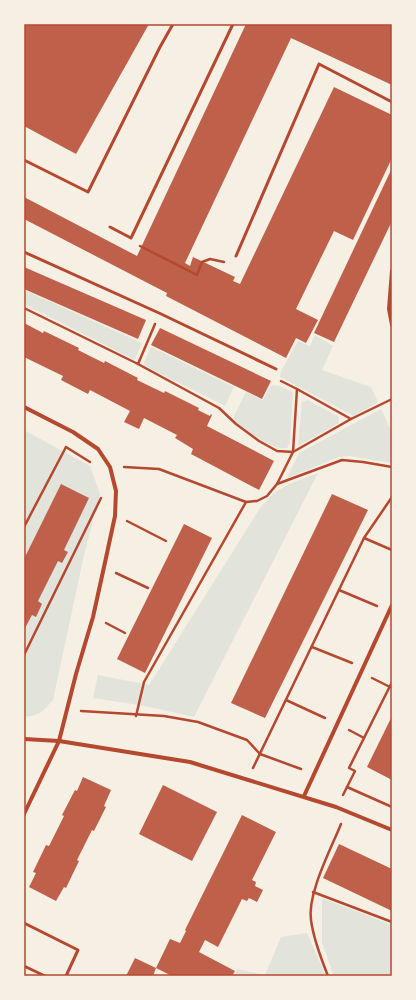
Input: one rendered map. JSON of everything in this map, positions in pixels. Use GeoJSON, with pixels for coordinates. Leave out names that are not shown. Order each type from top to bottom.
{"type":"FeatureCollection","features":[{"type":"Feature","properties":{"kind":"street"},"geometry":{"type":"LineString","coordinates":[[392,271],[389,310],[392,325]]}},
{"type":"Feature","properties":{"kind":"street"},"geometry":{"type":"LineString","coordinates":[[24,407],[73,432],[98,449],[110,467],[116,491],[115,516],[93,617],[59,741],[24,814]]}},
{"type":"Feature","properties":{"kind":"street"},"geometry":{"type":"LineString","coordinates":[[304,796],[392,605]]}},
{"type":"Feature","properties":{"kind":"street"},"geometry":{"type":"LineString","coordinates":[[24,739],[59,741],[190,762],[347,810],[392,830]]}},
{"type":"Feature","properties":{"kind":"lane"},"geometry":{"type":"LineString","coordinates":[[24,160],[88,192],[160,47],[173,24]]}},
{"type":"Feature","properties":{"kind":"lane"},"geometry":{"type":"LineString","coordinates":[[110,227],[131,238],[233,24]]}},
{"type":"Feature","properties":{"kind":"lane"},"geometry":{"type":"LineString","coordinates":[[236,256],[318,64],[392,102]]}},
{"type":"Feature","properties":{"kind":"lane"},"geometry":{"type":"LineString","coordinates":[[24,252],[159,313],[276,369]]}},
{"type":"Feature","properties":{"kind":"lane"},"geometry":{"type":"LineString","coordinates":[[24,923],[78,950],[66,976]]}},
{"type":"Feature","properties":{"kind":"lane"},"geometry":{"type":"LineString","coordinates":[[24,966],[45,976]]}},
{"type":"Feature","properties":{"kind":"path"},"geometry":{"type":"LineString","coordinates":[[141,247],[197,275],[202,262],[210,259],[224,262],[231,261],[236,256]]}},
{"type":"Feature","properties":{"kind":"path"},"geometry":{"type":"LineString","coordinates":[[24,308],[138,364],[219,408],[236,424],[259,441],[277,451],[293,452],[351,419],[392,399]]}},
{"type":"Feature","properties":{"kind":"path"},"geometry":{"type":"LineString","coordinates":[[138,364],[159,313]]}},
{"type":"Feature","properties":{"kind":"path"},"geometry":{"type":"LineString","coordinates":[[276,369],[277,379],[351,419]]}},
{"type":"Feature","properties":{"kind":"path"},"geometry":{"type":"LineString","coordinates":[[110,467],[159,469],[246,502],[257,501],[267,496],[278,484],[293,452],[297,389]]}},
{"type":"Feature","properties":{"kind":"path"},"geometry":{"type":"LineString","coordinates":[[24,527],[73,432]]}},
{"type":"Feature","properties":{"kind":"path"},"geometry":{"type":"LineString","coordinates":[[66,447],[94,466]]}},
{"type":"Feature","properties":{"kind":"path"},"geometry":{"type":"LineString","coordinates":[[278,484],[342,460],[392,467]]}},
{"type":"Feature","properties":{"kind":"path"},"geometry":{"type":"LineString","coordinates":[[24,655],[102,497]]}},
{"type":"Feature","properties":{"kind":"path"},"geometry":{"type":"LineString","coordinates":[[248,779],[364,538],[392,497]]}},
{"type":"Feature","properties":{"kind":"path"},"geometry":{"type":"LineString","coordinates":[[136,716],[144,682],[246,502]]}},
{"type":"Feature","properties":{"kind":"path"},"geometry":{"type":"LineString","coordinates":[[115,516],[166,541]]}},
{"type":"Feature","properties":{"kind":"path"},"geometry":{"type":"LineString","coordinates":[[364,538],[392,550]]}},
{"type":"Feature","properties":{"kind":"path"},"geometry":{"type":"LineString","coordinates":[[104,567],[148,588]]}},
{"type":"Feature","properties":{"kind":"path"},"geometry":{"type":"LineString","coordinates":[[339,590],[389,611]]}},
{"type":"Feature","properties":{"kind":"path"},"geometry":{"type":"LineString","coordinates":[[93,617],[125,633]]}},
{"type":"Feature","properties":{"kind":"path"},"geometry":{"type":"LineString","coordinates":[[312,647],[363,668]]}},
{"type":"Feature","properties":{"kind":"path"},"geometry":{"type":"LineString","coordinates":[[361,673],[390,687]]}},
{"type":"Feature","properties":{"kind":"path"},"geometry":{"type":"LineString","coordinates":[[336,807],[355,771],[349,768],[392,682]]}},
{"type":"Feature","properties":{"kind":"path"},"geometry":{"type":"LineString","coordinates":[[286,700],[338,724]]}},
{"type":"Feature","properties":{"kind":"path"},"geometry":{"type":"LineString","coordinates":[[67,709],[91,713],[164,716],[198,722],[247,740],[260,754],[315,773]]}},
{"type":"Feature","properties":{"kind":"path"},"geometry":{"type":"LineString","coordinates":[[347,786],[392,807]]}},
{"type":"Feature","properties":{"kind":"path"},"geometry":{"type":"LineString","coordinates":[[328,976],[310,920],[313,892],[347,810]]}},
{"type":"Feature","properties":{"kind":"path"},"geometry":{"type":"LineString","coordinates":[[313,892],[392,922]]}},
{"type":"Feature","properties":{"kind":"shaded area"},"geometry":{"type":"Polygon","coordinates":[[[24,290],[142,343],[135,360],[24,304],[24,290]]]}},
{"type":"Feature","properties":{"kind":"shaded area"},"geometry":{"type":"Polygon","coordinates":[[[315,335],[333,346],[322,370],[371,387],[378,402],[354,416],[280,377],[281,371],[298,341],[310,346],[315,335]]]}},
{"type":"Feature","properties":{"kind":"shaded area"},"geometry":{"type":"Polygon","coordinates":[[[151,347],[234,387],[225,406],[143,365],[151,347]]]}},
{"type":"Feature","properties":{"kind":"shaded area"},"geometry":{"type":"Polygon","coordinates":[[[271,385],[280,386],[293,392],[290,443],[287,448],[280,448],[267,443],[253,435],[233,418],[246,392],[263,400],[271,385]]]}},
{"type":"Feature","properties":{"kind":"shaded area"},"geometry":{"type":"Polygon","coordinates":[[[308,400],[339,417],[339,423],[298,446],[302,402],[308,400]]]}},
{"type":"Feature","properties":{"kind":"shaded area"},"geometry":{"type":"Polygon","coordinates":[[[381,409],[392,432],[392,463],[349,456],[339,457],[287,478],[299,453],[381,409]]]}},
{"type":"Feature","properties":{"kind":"shaded area"},"geometry":{"type":"Polygon","coordinates":[[[24,430],[90,466],[100,494],[84,555],[53,700],[41,712],[24,717],[24,430]]]}},
{"type":"Feature","properties":{"kind":"shaded area"},"geometry":{"type":"Polygon","coordinates":[[[318,473],[194,717],[145,706],[93,698],[98,675],[149,685],[260,508],[274,493],[289,484],[318,473]]]}},
{"type":"Feature","properties":{"kind":"shaded area"},"geometry":{"type":"Polygon","coordinates":[[[322,898],[392,925],[392,976],[334,976],[322,943],[322,898]]]}},
{"type":"Feature","properties":{"kind":"shaded area"},"geometry":{"type":"Polygon","coordinates":[[[307,933],[326,976],[234,976],[237,969],[265,975],[281,937],[307,933]]]}},
{"type":"Feature","properties":{"kind":"building"},"geometry":{"type":"Polygon","coordinates":[[[24,24],[149,24],[76,154],[24,126],[24,24]]]}},
{"type":"Feature","properties":{"kind":"building"},"geometry":{"type":"Polygon","coordinates":[[[246,24],[392,25],[392,85],[291,38],[185,263],[190,266],[193,257],[235,277],[233,281],[240,284],[334,87],[392,115],[392,158],[353,240],[334,231],[296,309],[318,320],[306,343],[296,338],[286,358],[166,296],[167,293],[24,219],[24,197],[137,256],[246,24]]]}},
{"type":"Feature","properties":{"kind":"building"},"geometry":{"type":"Polygon","coordinates":[[[392,168],[392,221],[334,342],[314,333],[392,168]]]}},
{"type":"Feature","properties":{"kind":"building"},"geometry":{"type":"Polygon","coordinates":[[[24,267],[146,320],[138,339],[24,289],[24,267]]]}},
{"type":"Feature","properties":{"kind":"building"},"geometry":{"type":"Polygon","coordinates":[[[24,323],[43,333],[44,331],[79,348],[78,350],[104,363],[105,361],[138,378],[137,380],[164,393],[165,391],[199,408],[198,410],[210,416],[211,414],[212,415],[207,426],[274,461],[259,490],[191,454],[193,449],[175,438],[177,435],[144,418],[139,429],[124,422],[130,411],[90,390],[88,394],[61,380],[63,376],[24,357],[24,323]]]}},
{"type":"Feature","properties":{"kind":"building"},"geometry":{"type":"Polygon","coordinates":[[[160,328],[271,381],[262,399],[151,345],[160,328]]]}},
{"type":"Feature","properties":{"kind":"building"},"geometry":{"type":"Polygon","coordinates":[[[61,484],[89,498],[64,550],[68,552],[62,563],[58,561],[38,601],[42,604],[36,617],[32,615],[24,630],[24,559],[61,484]]]}},
{"type":"Feature","properties":{"kind":"building"},"geometry":{"type":"Polygon","coordinates":[[[332,494],[368,510],[265,718],[231,703],[332,494]]]}},
{"type":"Feature","properties":{"kind":"building"},"geometry":{"type":"Polygon","coordinates":[[[184,524],[212,538],[145,673],[117,659],[184,524]]]}},
{"type":"Feature","properties":{"kind":"building"},"geometry":{"type":"Polygon","coordinates":[[[392,716],[392,780],[367,767],[392,716]]]}},
{"type":"Feature","properties":{"kind":"building"},"geometry":{"type":"Polygon","coordinates":[[[83,777],[111,790],[104,806],[106,807],[94,831],[92,830],[77,860],[79,861],[66,888],[64,887],[56,901],[29,887],[36,873],[33,872],[46,845],[49,846],[64,816],[62,815],[75,790],[77,791],[83,777]]]}},
{"type":"Feature","properties":{"kind":"building"},"geometry":{"type":"Polygon","coordinates":[[[163,785],[217,812],[192,861],[139,834],[163,785]]]}},
{"type":"Feature","properties":{"kind":"building"},"geometry":{"type":"Polygon","coordinates":[[[242,815],[276,832],[252,880],[256,882],[255,886],[263,890],[257,902],[249,898],[247,901],[242,899],[218,947],[205,940],[199,952],[235,971],[232,976],[172,976],[156,968],[170,939],[180,943],[242,815]]]}},
{"type":"Feature","properties":{"kind":"building"},"geometry":{"type":"Polygon","coordinates":[[[339,844],[392,869],[392,911],[323,878],[339,844]]]}},
{"type":"Feature","properties":{"kind":"building"},"geometry":{"type":"Polygon","coordinates":[[[135,958],[156,968],[153,976],[126,976],[135,958]]]}}]}
